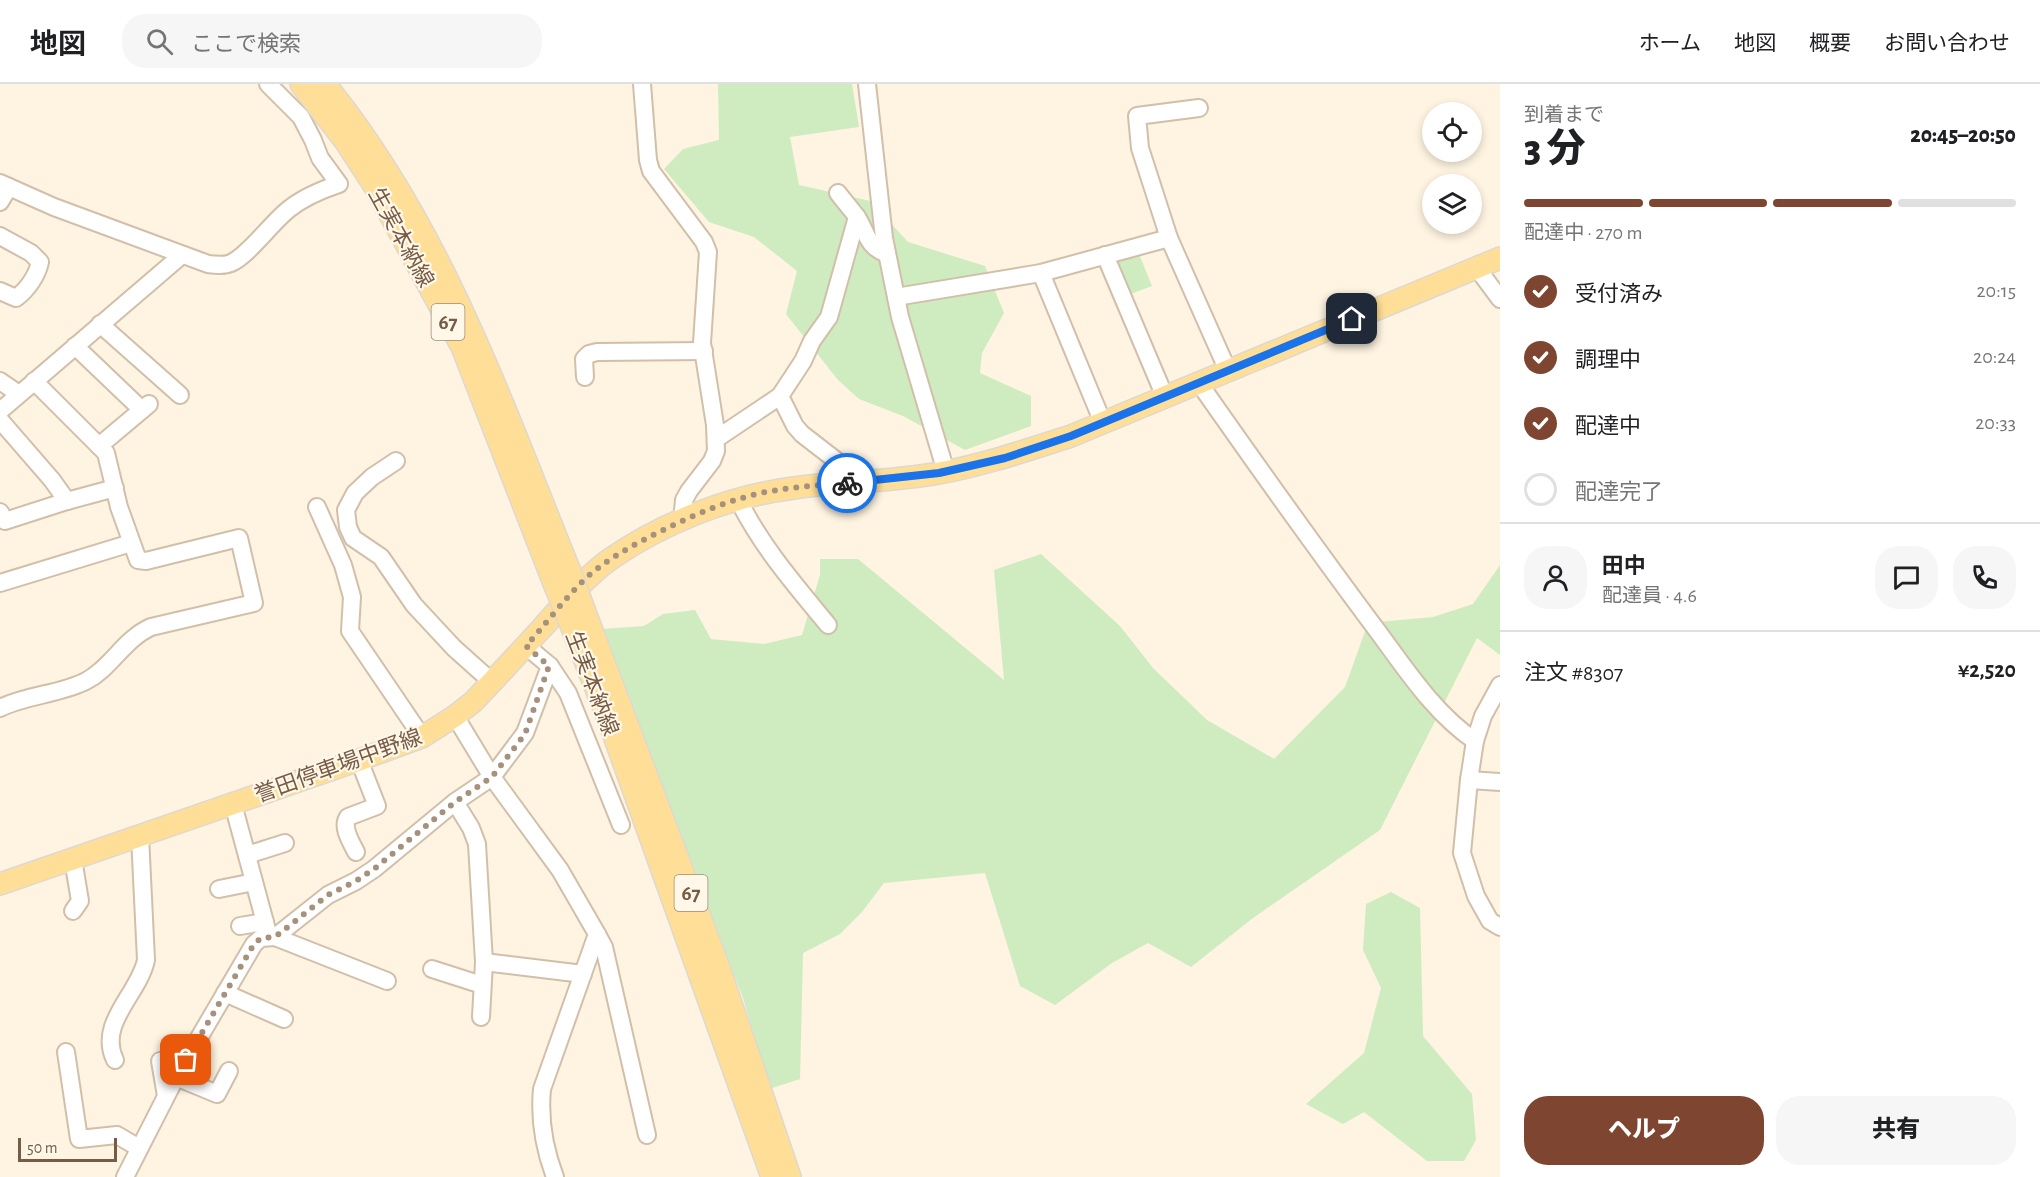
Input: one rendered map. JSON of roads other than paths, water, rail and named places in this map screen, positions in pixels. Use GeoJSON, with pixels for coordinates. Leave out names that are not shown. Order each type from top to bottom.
{"type":"FeatureCollection","features":[{"type":"Feature","properties":{"kind":"main road","name":"生実本納線"},"geometry":{"type":"LineString","coordinates":[[301,84],[345,141],[375,188],[462,347],[561,575],[719,968],[790,1177]]}},
{"type":"Feature","properties":{"kind":"main road","name":"生実本納線"},"geometry":{"type":"LineString","coordinates":[[325,84],[372,146],[442,267],[482,353],[561,575]]}},
{"type":"Feature","properties":{"kind":"main road","name":"誉田停車場中野線"},"geometry":{"type":"LineString","coordinates":[[0,884],[422,736],[473,702],[586,578],[609,560],[682,520],[738,499],[795,487],[946,472],[1005,458],[1071,436],[1500,258]]}},
{"type":"Feature","properties":{"kind":"main road","name":"生実本納線"},"geometry":{"type":"LineString","coordinates":[[578,618],[608,719],[771,1177]]}},
{"type":"Feature","properties":{"kind":"street"},"geometry":{"type":"LineString","coordinates":[[0,202],[4,185],[54,207],[208,264],[230,263],[246,252],[275,220],[292,206],[310,195],[339,184],[320,158],[314,140],[301,117],[268,84]]}},
{"type":"Feature","properties":{"kind":"street"},"geometry":{"type":"LineString","coordinates":[[642,84],[648,160],[651,171],[704,242],[708,252],[702,343],[716,451],[712,461],[684,500],[682,520]]}},
{"type":"Feature","properties":{"kind":"street"},"geometry":{"type":"LineString","coordinates":[[867,84],[887,254],[900,317],[946,472]]}},
{"type":"Feature","properties":{"kind":"street"},"geometry":{"type":"LineString","coordinates":[[1199,108],[1137,116],[1140,148],[1169,238],[1227,371]]}},
{"type":"Feature","properties":{"kind":"street"},"geometry":{"type":"LineString","coordinates":[[838,193],[857,217],[871,245],[887,254]]}},
{"type":"Feature","properties":{"kind":"street"},"geometry":{"type":"LineString","coordinates":[[716,439],[780,396],[803,361],[812,341],[829,317],[857,217]]}},
{"type":"Feature","properties":{"kind":"street"},"geometry":{"type":"LineString","coordinates":[[0,236],[31,253],[40,262],[38,271],[23,293],[16,298],[0,291]]}},
{"type":"Feature","properties":{"kind":"street"},"geometry":{"type":"LineString","coordinates":[[896,297],[1041,273],[1169,238]]}},
{"type":"Feature","properties":{"kind":"street"},"geometry":{"type":"LineString","coordinates":[[0,411],[182,255]]}},
{"type":"Feature","properties":{"kind":"street"},"geometry":{"type":"LineString","coordinates":[[1105,255],[1165,397]]}},
{"type":"Feature","properties":{"kind":"street"},"geometry":{"type":"LineString","coordinates":[[1477,267],[1500,299]]}},
{"type":"Feature","properties":{"kind":"street"},"geometry":{"type":"LineString","coordinates":[[1041,273],[1103,423]]}},
{"type":"Feature","properties":{"kind":"street"},"geometry":{"type":"LineString","coordinates":[[100,324],[180,395]]}},
{"type":"Feature","properties":{"kind":"street"},"geometry":{"type":"LineString","coordinates":[[75,346],[146,406],[99,446]]}},
{"type":"Feature","properties":{"kind":"street"},"geometry":{"type":"LineString","coordinates":[[585,377],[584,359],[589,354],[597,352],[704,351]]}},
{"type":"Feature","properties":{"kind":"street"},"geometry":{"type":"LineString","coordinates":[[0,381],[19,394]]}},
{"type":"Feature","properties":{"kind":"street"},"geometry":{"type":"LineString","coordinates":[[0,708],[85,682],[98,673],[137,633],[151,627],[254,603],[240,538],[146,561],[138,560],[119,507],[106,453],[34,381]]}},
{"type":"Feature","properties":{"kind":"street"},"geometry":{"type":"LineString","coordinates":[[1199,383],[1339,579],[1414,679],[1442,714],[1475,741]]}},
{"type":"Feature","properties":{"kind":"street"},"geometry":{"type":"LineString","coordinates":[[780,396],[795,426],[842,465],[855,482]]}},
{"type":"Feature","properties":{"kind":"street"},"geometry":{"type":"LineString","coordinates":[[0,420],[52,480],[67,501]]}},
{"type":"Feature","properties":{"kind":"street"},"geometry":{"type":"LineString","coordinates":[[396,461],[372,477],[355,493],[346,510],[348,527],[353,538],[381,557],[414,605],[454,648],[492,682]]}},
{"type":"Feature","properties":{"kind":"street"},"geometry":{"type":"LineString","coordinates":[[0,512],[5,521],[115,488]]}},
{"type":"Feature","properties":{"kind":"street"},"geometry":{"type":"LineString","coordinates":[[738,499],[748,520],[780,566],[828,625]]}},
{"type":"Feature","properties":{"kind":"street"},"geometry":{"type":"LineString","coordinates":[[317,507],[344,565],[352,597],[350,631],[422,736]]}},
{"type":"Feature","properties":{"kind":"street"},"geometry":{"type":"LineString","coordinates":[[0,583],[131,543]]}},
{"type":"Feature","properties":{"kind":"street"},"geometry":{"type":"LineString","coordinates":[[526,646],[549,666],[568,693],[621,825]]}},
{"type":"Feature","properties":{"kind":"street"},"geometry":{"type":"LineString","coordinates":[[125,1177],[165,1096],[254,944],[328,895],[374,869],[455,802],[492,777],[525,734],[549,666]]}},
{"type":"Feature","properties":{"kind":"street"},"geometry":{"type":"LineString","coordinates":[[1500,685],[1493,710],[1475,741],[1468,780],[1462,853],[1476,896],[1490,921],[1500,927]]}},
{"type":"Feature","properties":{"kind":"street"},"geometry":{"type":"LineString","coordinates":[[455,716],[492,777],[560,870],[604,947],[647,1135]]}},
{"type":"Feature","properties":{"kind":"street"},"geometry":{"type":"LineString","coordinates":[[356,852],[345,821],[348,817],[377,806],[359,760]]}},
{"type":"Feature","properties":{"kind":"street"},"geometry":{"type":"LineString","coordinates":[[1468,780],[1500,782]]}},
{"type":"Feature","properties":{"kind":"street"},"geometry":{"type":"LineString","coordinates":[[455,802],[471,828],[477,844],[484,962],[481,1017]]}},
{"type":"Feature","properties":{"kind":"street"},"geometry":{"type":"LineString","coordinates":[[233,804],[270,932]]}},
{"type":"Feature","properties":{"kind":"street"},"geometry":{"type":"LineString","coordinates":[[115,1060],[109,1046],[110,1036],[121,1007],[144,970],[146,960],[140,836]]}},
{"type":"Feature","properties":{"kind":"street"},"geometry":{"type":"LineString","coordinates":[[247,855],[285,843]]}},
{"type":"Feature","properties":{"kind":"street"},"geometry":{"type":"LineString","coordinates":[[73,859],[80,901],[73,911]]}},
{"type":"Feature","properties":{"kind":"street"},"geometry":{"type":"LineString","coordinates":[[219,889],[254,882]]}},
{"type":"Feature","properties":{"kind":"street"},"geometry":{"type":"LineString","coordinates":[[240,926],[270,932],[387,981]]}},
{"type":"Feature","properties":{"kind":"street"},"geometry":{"type":"LineString","coordinates":[[555,1177],[542,1132],[540,1108],[542,1089],[597,934]]}},
{"type":"Feature","properties":{"kind":"street"},"geometry":{"type":"LineString","coordinates":[[484,962],[582,974]]}},
{"type":"Feature","properties":{"kind":"street"},"geometry":{"type":"LineString","coordinates":[[432,969],[483,985]]}},
{"type":"Feature","properties":{"kind":"street"},"geometry":{"type":"LineString","coordinates":[[225,993],[284,1019]]}},
{"type":"Feature","properties":{"kind":"street"},"geometry":{"type":"LineString","coordinates":[[66,1052],[79,1139],[117,1135],[139,1148]]}},
{"type":"Feature","properties":{"kind":"street"},"geometry":{"type":"LineString","coordinates":[[160,1061],[165,1096]]}},
{"type":"Feature","properties":{"kind":"street"},"geometry":{"type":"LineString","coordinates":[[176,1077],[217,1094],[229,1071]]}}]}
